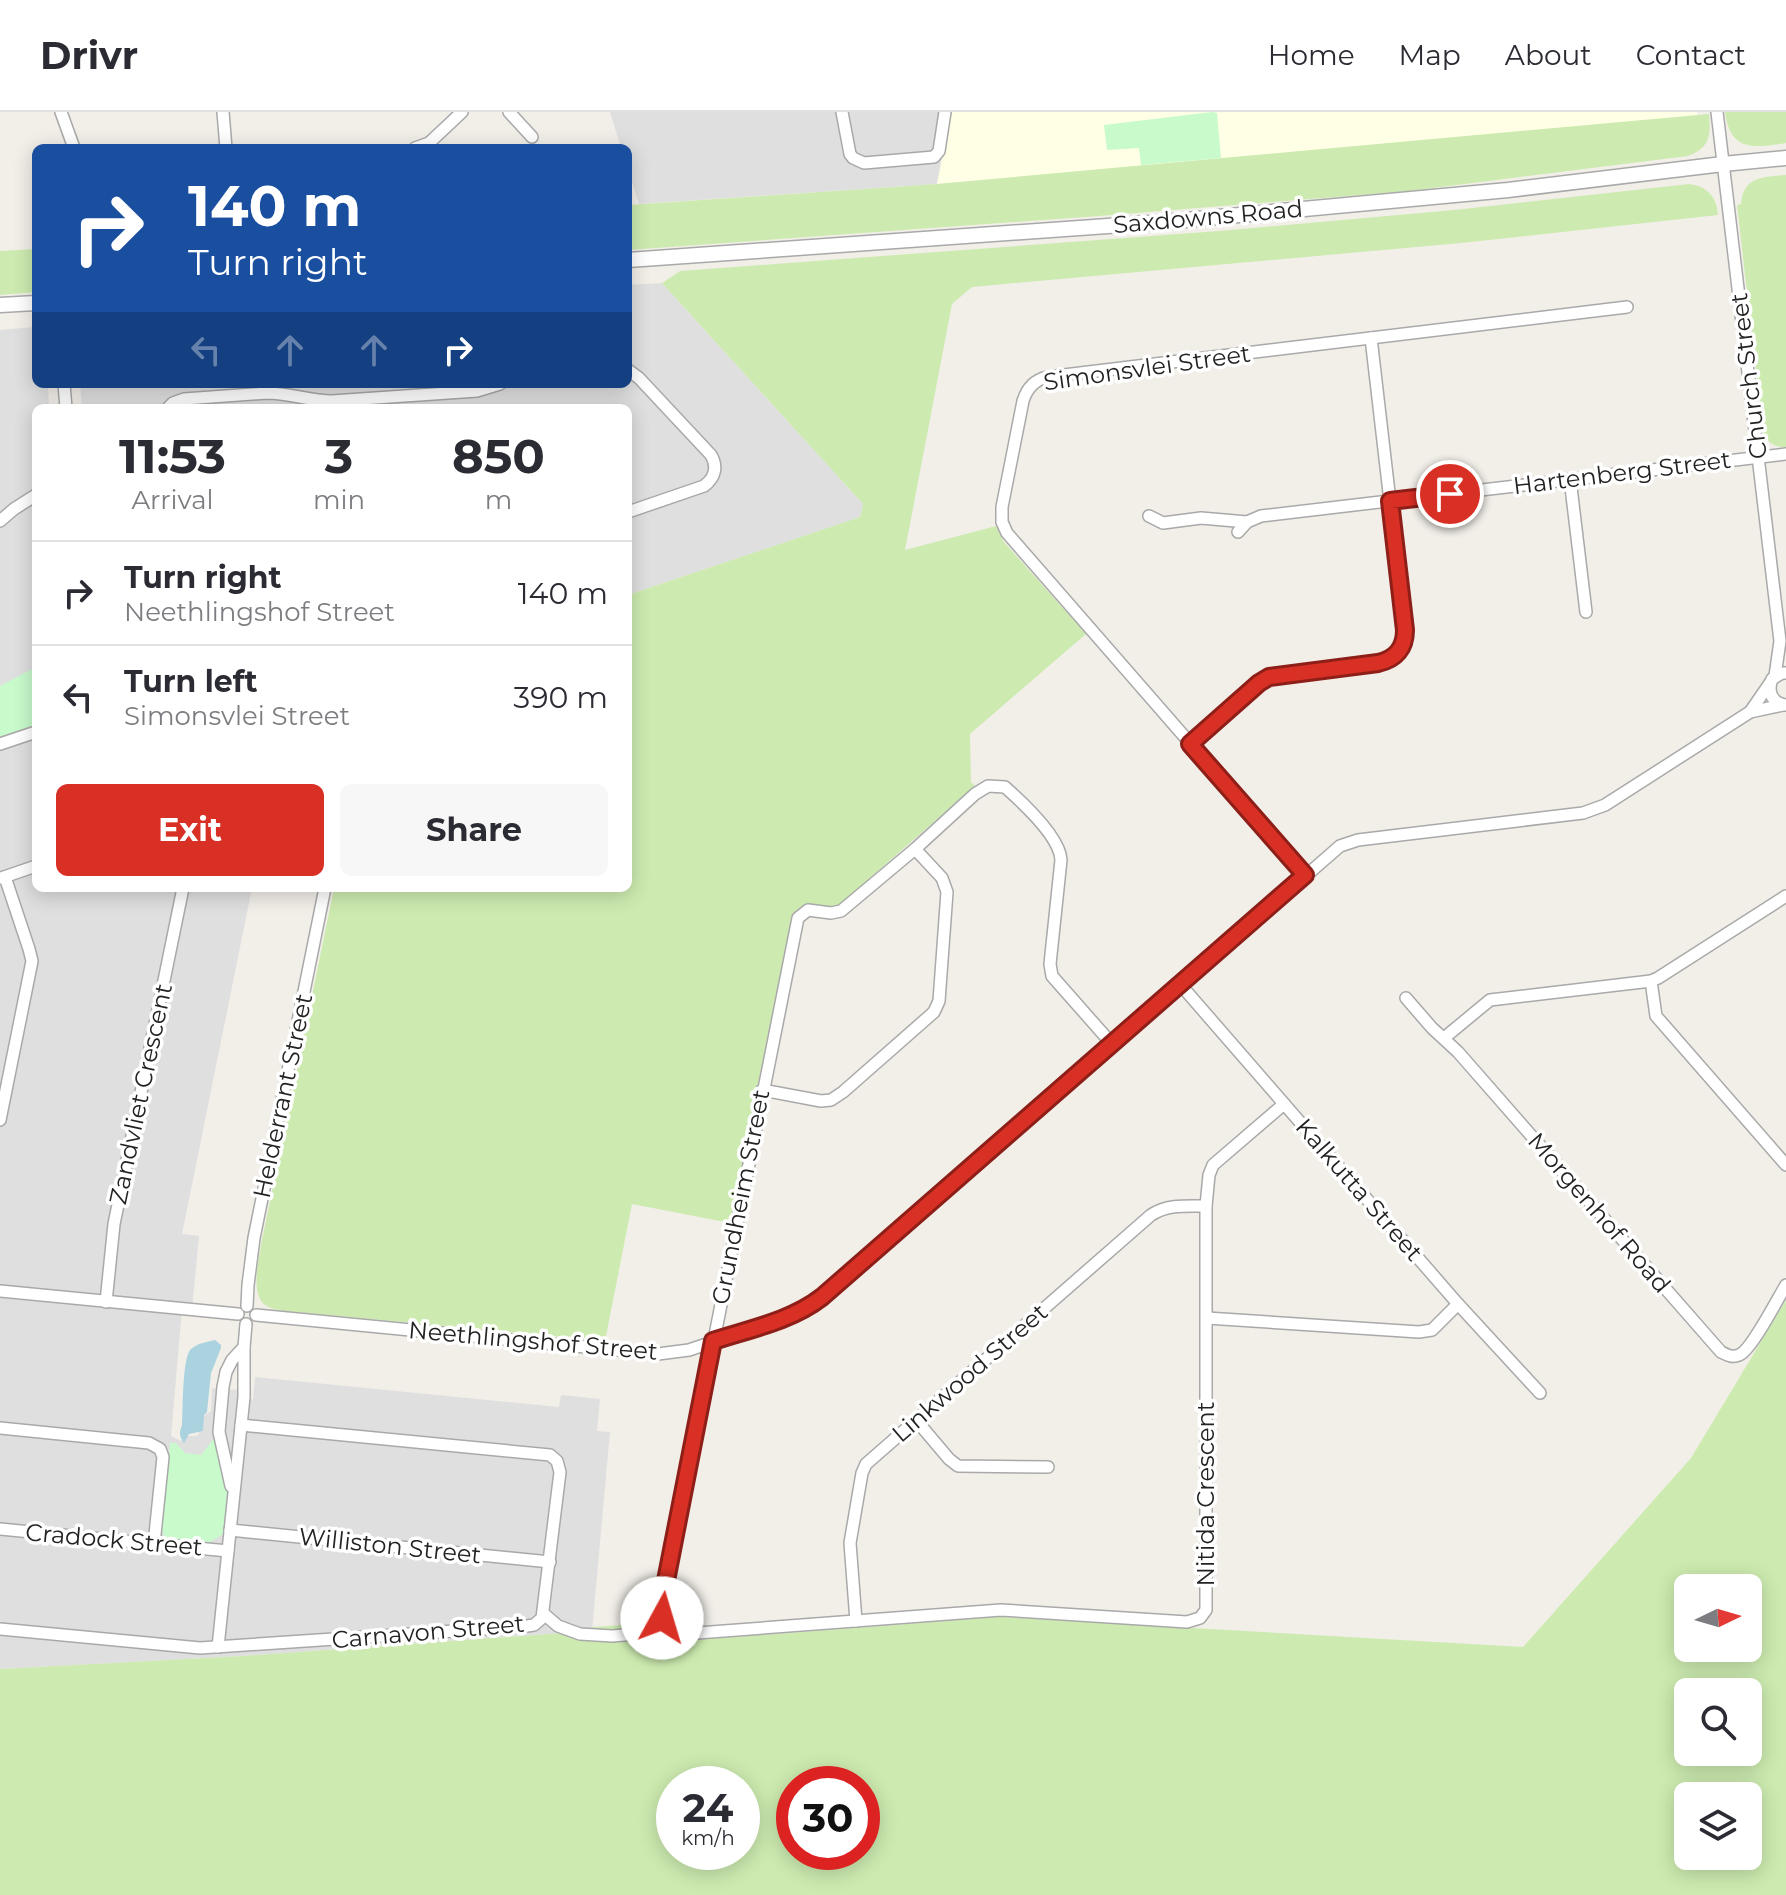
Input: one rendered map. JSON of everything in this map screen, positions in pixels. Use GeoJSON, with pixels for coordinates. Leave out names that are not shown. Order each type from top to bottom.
{"type":"FeatureCollection","features":[{"type":"Feature","properties":{"kind":"street"},"geometry":{"type":"LineString","coordinates":[[61,112],[73,144]]}},
{"type":"Feature","properties":{"kind":"street"},"geometry":{"type":"LineString","coordinates":[[223,112],[226,144]]}},
{"type":"Feature","properties":{"kind":"street"},"geometry":{"type":"LineString","coordinates":[[426,144],[462,112]]}},
{"type":"Feature","properties":{"kind":"street"},"geometry":{"type":"LineString","coordinates":[[509,112],[532,137]]}},
{"type":"Feature","properties":{"kind":"street"},"geometry":{"type":"LineString","coordinates":[[842,112],[850,154],[864,163],[934,157],[939,151],[945,112]]}},
{"type":"Feature","properties":{"kind":"street","name":"Church Street"},"geometry":{"type":"LineString","coordinates":[[1717,112],[1780,641],[1777,677]]}},
{"type":"Feature","properties":{"kind":"street","name":"Saxdowns Road"},"geometry":{"type":"LineString","coordinates":[[632,260],[1164,222],[1508,190],[1786,158]]}},
{"type":"Feature","properties":{"kind":"street"},"geometry":{"type":"LineString","coordinates":[[0,305],[32,303]]}},
{"type":"Feature","properties":{"kind":"street","name":"Simonsvlei Street"},"geometry":{"type":"LineString","coordinates":[[1305,875],[1004,528],[1002,507],[1025,395],[1032,384],[1047,377],[1627,307]]}},
{"type":"Feature","properties":{"kind":"street"},"geometry":{"type":"LineString","coordinates":[[1190,744],[1269,677],[1390,660],[1399,652],[1404,641],[1371,338]]}},
{"type":"Feature","properties":{"kind":"street"},"geometry":{"type":"LineString","coordinates":[[632,373],[711,455],[715,466],[713,478],[704,486],[632,511]]}},
{"type":"Feature","properties":{"kind":"street"},"geometry":{"type":"LineString","coordinates":[[173,404],[178,400],[280,393],[332,401],[487,388]]}},
{"type":"Feature","properties":{"kind":"street","name":"Hartenberg Street"},"geometry":{"type":"LineString","coordinates":[[1149,516],[1163,523],[1201,518],[1247,522],[1261,516],[1786,454]]}},
{"type":"Feature","properties":{"kind":"street"},"geometry":{"type":"LineString","coordinates":[[1570,479],[1586,612]]}},
{"type":"Feature","properties":{"kind":"street"},"geometry":{"type":"LineString","coordinates":[[0,503],[2,519],[32,498]]}},
{"type":"Feature","properties":{"kind":"street"},"geometry":{"type":"LineString","coordinates":[[1238,532],[1247,522]]}},
{"type":"Feature","properties":{"kind":"street","name":"Church Street"},"geometry":{"type":"LineString","coordinates":[[1780,641],[1786,654]]}},
{"type":"Feature","properties":{"kind":"street"},"geometry":{"type":"LineString","coordinates":[[1777,677],[1769,690],[1776,702],[1784,705]]}},
{"type":"Feature","properties":{"kind":"street"},"geometry":{"type":"LineString","coordinates":[[1750,712],[1777,677]]}},
{"type":"Feature","properties":{"kind":"street"},"geometry":{"type":"LineString","coordinates":[[1750,712],[1784,705]]}},
{"type":"Feature","properties":{"kind":"street","name":"Neethlingshof Street"},"geometry":{"type":"LineString","coordinates":[[0,1291],[247,1312],[658,1354],[689,1350],[808,1308],[1334,850],[1352,841],[1569,816],[1596,809],[1750,712]]}},
{"type":"Feature","properties":{"kind":"street"},"geometry":{"type":"LineString","coordinates":[[0,744],[32,733]]}},
{"type":"Feature","properties":{"kind":"street"},"geometry":{"type":"LineString","coordinates":[[762,1090],[821,1101],[838,1097],[934,1012],[939,1001],[947,892],[942,878],[915,849],[982,789],[993,785],[1005,787],[1012,793],[1060,850],[1050,964],[1052,976],[1112,1044]]}},
{"type":"Feature","properties":{"kind":"street","name":"Grundheim Street"},"geometry":{"type":"LineString","coordinates":[[665,1623],[661,1606],[796,921],[804,912],[812,910],[841,911],[915,849]]}},
{"type":"Feature","properties":{"kind":"street"},"geometry":{"type":"LineString","coordinates":[[0,1120],[32,961],[3,878],[32,867]]}},
{"type":"Feature","properties":{"kind":"street","name":"Zandvliet Crescent"},"geometry":{"type":"LineString","coordinates":[[106,1302],[114,1224],[182,892]]}},
{"type":"Feature","properties":{"kind":"street","name":"Helderrant Street"},"geometry":{"type":"LineString","coordinates":[[247,1312],[254,1238],[324,892]]}},
{"type":"Feature","properties":{"kind":"street"},"geometry":{"type":"LineString","coordinates":[[1444,1038],[1490,1000],[1651,981],[1786,896]]}},
{"type":"Feature","properties":{"kind":"street"},"geometry":{"type":"LineString","coordinates":[[1651,981],[1656,1016],[1786,1165]]}},
{"type":"Feature","properties":{"kind":"street","name":"Kalkutta Street"},"geometry":{"type":"LineString","coordinates":[[1180,984],[1458,1304],[1540,1393]]}},
{"type":"Feature","properties":{"kind":"street","name":"Morgenhof Road"},"geometry":{"type":"LineString","coordinates":[[1406,998],[1458,1052],[1725,1355],[1734,1356],[1746,1351],[1786,1285]]}},
{"type":"Feature","properties":{"kind":"street","name":"Nitida Crescent"},"geometry":{"type":"LineString","coordinates":[[856,1621],[1001,1610],[1187,1622],[1200,1618],[1206,1610],[1206,1206],[1209,1175],[1213,1165],[1284,1104]]}},
{"type":"Feature","properties":{"kind":"street","name":"Linkwood Street"},"geometry":{"type":"LineString","coordinates":[[856,1621],[850,1543],[866,1464],[1151,1215],[1172,1206],[1206,1206]]}},
{"type":"Feature","properties":{"kind":"street"},"geometry":{"type":"LineString","coordinates":[[1207,1318],[1419,1332],[1432,1330],[1458,1304]]}},
{"type":"Feature","properties":{"kind":"street"},"geometry":{"type":"LineString","coordinates":[[218,1647],[244,1397],[246,1324],[254,1321],[247,1312]]}},
{"type":"Feature","properties":{"kind":"street"},"geometry":{"type":"LineString","coordinates":[[233,1494],[219,1432],[226,1372],[244,1347]]}},
{"type":"Feature","properties":{"kind":"street"},"geometry":{"type":"LineString","coordinates":[[226,1372],[244,1374]]}},
{"type":"Feature","properties":{"kind":"street"},"geometry":{"type":"LineString","coordinates":[[916,1420],[958,1466],[1048,1467]]}},
{"type":"Feature","properties":{"kind":"street","name":"Carnavon Street"},"geometry":{"type":"LineString","coordinates":[[0,1629],[200,1648],[527,1626],[539,1622],[544,1614],[560,1472],[557,1461],[550,1455],[241,1425]]}},
{"type":"Feature","properties":{"kind":"street"},"geometry":{"type":"LineString","coordinates":[[0,1428],[155,1445],[163,1455],[163,1463],[154,1544]]}},
{"type":"Feature","properties":{"kind":"street","name":"Cradock Street"},"geometry":{"type":"LineString","coordinates":[[0,1529],[228,1551]]}},
{"type":"Feature","properties":{"kind":"street","name":"Williston Street"},"geometry":{"type":"LineString","coordinates":[[230,1530],[550,1562]]}},
{"type":"Feature","properties":{"kind":"street"},"geometry":{"type":"LineString","coordinates":[[544,1614],[558,1626],[580,1634],[612,1636],[648,1633],[665,1623],[673,1631],[684,1634],[856,1621]]}},
{"type":"Feature","properties":{"kind":"shaded area"},"geometry":{"type":"Polygon","coordinates":[[[610,112],[951,112],[937,184],[639,204],[632,182],[632,144],[620,144],[610,112]]]}},
{"type":"Feature","properties":{"kind":"shaded area"},"geometry":{"type":"Polygon","coordinates":[[[951,112],[1697,112],[1697,116],[937,184],[951,112]]]}},
{"type":"Feature","properties":{"kind":"shaded area"},"geometry":{"type":"Polygon","coordinates":[[[662,283],[863,504],[860,517],[632,594],[632,404],[82,404],[80,388],[632,388],[632,285],[662,283]]]}},
{"type":"Feature","properties":{"kind":"shaded area"},"geometry":{"type":"Polygon","coordinates":[[[32,327],[32,388],[48,388],[49,404],[32,404],[32,892],[251,892],[182,1234],[199,1236],[192,1309],[182,1309],[171,1436],[181,1441],[187,1436],[199,1434],[201,1418],[211,1411],[212,1388],[241,1390],[253,1400],[255,1377],[559,1407],[561,1395],[600,1399],[597,1431],[610,1432],[592,1631],[243,1656],[0,1669],[0,330],[32,327]]]}},
{"type":"Feature","properties":{"kind":"green space"},"geometry":{"type":"Polygon","coordinates":[[[1725,112],[1786,112],[1786,143],[1754,146],[1738,141],[1732,134],[1725,112]]]}},
{"type":"Feature","properties":{"kind":"green space"},"geometry":{"type":"Polygon","coordinates":[[[1217,113],[1221,158],[1141,165],[1139,148],[1107,150],[1104,125],[1217,113]]]}},
{"type":"Feature","properties":{"kind":"green space"},"geometry":{"type":"Polygon","coordinates":[[[1709,114],[1708,140],[1701,149],[1688,156],[1409,191],[632,250],[632,205],[937,184],[1709,114]]]}},
{"type":"Feature","properties":{"kind":"green space"},"geometry":{"type":"Polygon","coordinates":[[[1786,175],[1786,447],[1782,447],[1769,441],[1763,431],[1737,205],[1741,204],[1750,183],[1786,175]]]}},
{"type":"Feature","properties":{"kind":"green space"},"geometry":{"type":"Polygon","coordinates":[[[1689,184],[1701,187],[1710,194],[1716,203],[1718,215],[1461,243],[972,287],[952,304],[905,550],[996,526],[1003,541],[1086,634],[970,734],[971,782],[975,786],[840,904],[809,904],[792,916],[730,1223],[632,1204],[605,1341],[285,1311],[267,1306],[260,1300],[257,1276],[261,1245],[333,892],[632,892],[632,594],[860,517],[863,504],[662,283],[680,271],[1219,231],[1454,210],[1689,184]]]}},
{"type":"Feature","properties":{"kind":"green space"},"geometry":{"type":"Polygon","coordinates":[[[32,249],[32,292],[0,295],[0,251],[32,249]]]}},
{"type":"Feature","properties":{"kind":"green space"},"geometry":{"type":"Polygon","coordinates":[[[32,669],[32,727],[0,739],[0,686],[32,669]]]}},
{"type":"Feature","properties":{"kind":"green space"},"geometry":{"type":"Polygon","coordinates":[[[1786,1300],[1786,1895],[0,1895],[0,1669],[243,1656],[591,1631],[592,1627],[659,1623],[667,1633],[682,1641],[1000,1617],[1523,1647],[1691,1458],[1786,1300]]]}},
{"type":"Feature","properties":{"kind":"green space"},"geometry":{"type":"Polygon","coordinates":[[[215,1437],[227,1493],[223,1534],[207,1544],[165,1538],[162,1530],[170,1443],[176,1443],[185,1453],[201,1455],[215,1437]]]}},
{"type":"Feature","properties":{"kind":"water"},"geometry":{"type":"Polygon","coordinates":[[[215,1340],[221,1348],[211,1373],[203,1431],[189,1434],[184,1443],[180,1432],[188,1354],[197,1345],[215,1340]]]}},
{"type":"Feature","properties":{"kind":"route"},"geometry":{"type":"LineString","coordinates":[[662,1618],[661,1606],[713,1341],[793,1315],[822,1297],[1305,875],[1190,744],[1269,677],[1378,663],[1395,656],[1404,641],[1405,630],[1390,501],[1450,494]]}}]}
